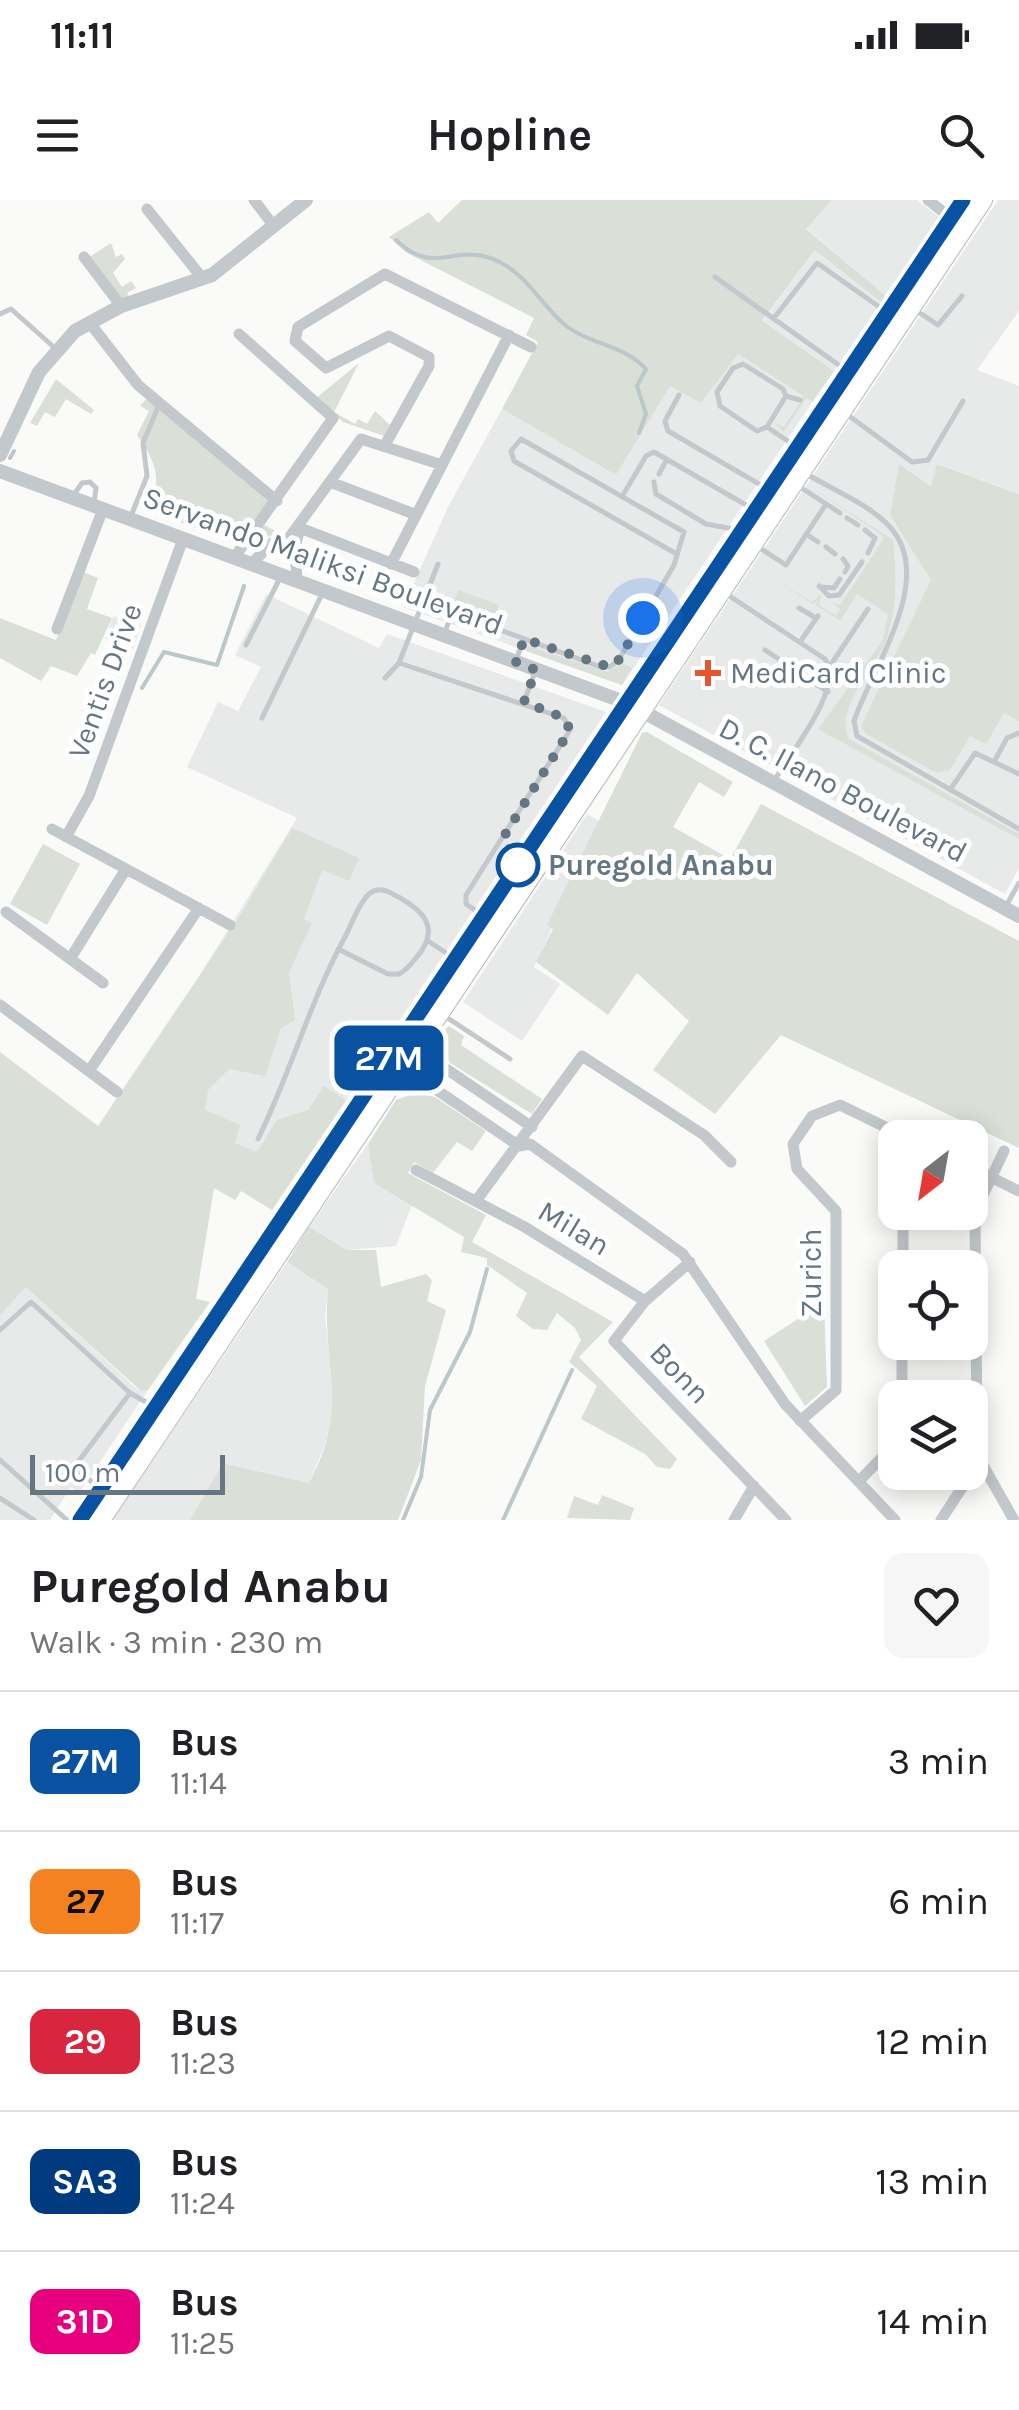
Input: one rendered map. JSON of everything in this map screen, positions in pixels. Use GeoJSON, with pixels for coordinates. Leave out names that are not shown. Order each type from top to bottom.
{"type":"FeatureCollection","features":[{"type":"Feature","properties":{"kind":"highway"},"geometry":{"type":"LineString","coordinates":[[634,708],[672,636],[842,412],[912,307],[958,223],[962,200]]}},
{"type":"Feature","properties":{"kind":"highway"},"geometry":{"type":"LineString","coordinates":[[409,1044],[440,1013],[491,921],[634,708],[723,591],[755,510],[769,490],[800,469],[848,372],[887,313],[958,223],[983,200]]}},
{"type":"Feature","properties":{"kind":"highway"},"geometry":{"type":"LineString","coordinates":[[93,1516],[101,1489],[409,1044],[455,959],[491,921]]}},
{"type":"Feature","properties":{"kind":"highway"},"geometry":{"type":"LineString","coordinates":[[93,1516],[396,1063]]}},
{"type":"Feature","properties":{"kind":"street"},"geometry":{"type":"LineString","coordinates":[[254,200],[273,224]]}},
{"type":"Feature","properties":{"kind":"street"},"geometry":{"type":"LineString","coordinates":[[0,455],[31,385],[56,349],[89,322],[121,306],[204,279],[306,200]]}},
{"type":"Feature","properties":{"kind":"street"},"geometry":{"type":"LineString","coordinates":[[928,200],[958,223]]}},
{"type":"Feature","properties":{"kind":"street"},"geometry":{"type":"LineString","coordinates":[[147,208],[204,279]]}},
{"type":"Feature","properties":{"kind":"street"},"geometry":{"type":"LineString","coordinates":[[84,257],[121,306]]}},
{"type":"Feature","properties":{"kind":"street"},"geometry":{"type":"LineString","coordinates":[[385,445],[430,366],[429,358],[389,336],[336,367],[326,368],[296,344],[296,329],[385,274],[532,346]]}},
{"type":"Feature","properties":{"kind":"street"},"geometry":{"type":"LineString","coordinates":[[89,322],[114,358],[160,402],[277,501]]}},
{"type":"Feature","properties":{"kind":"street"},"geometry":{"type":"LineString","coordinates":[[234,558],[333,418],[239,334]]}},
{"type":"Feature","properties":{"kind":"street"},"geometry":{"type":"LineString","coordinates":[[392,564],[439,464],[509,335]]}},
{"type":"Feature","properties":{"kind":"street"},"geometry":{"type":"LineString","coordinates":[[297,581],[290,545],[358,441],[366,438],[439,464]]}},
{"type":"Feature","properties":{"kind":"street","name":"Servando Maliksi Boulevard"},"geometry":{"type":"LineString","coordinates":[[0,471],[634,708]]}},
{"type":"Feature","properties":{"kind":"street"},"geometry":{"type":"LineString","coordinates":[[330,482],[414,514]]}},
{"type":"Feature","properties":{"kind":"street"},"geometry":{"type":"LineString","coordinates":[[57,629],[98,508]]}},
{"type":"Feature","properties":{"kind":"street"},"geometry":{"type":"LineString","coordinates":[[300,528],[414,572]]}},
{"type":"Feature","properties":{"kind":"street","name":"Ventis Drive"},"geometry":{"type":"LineString","coordinates":[[66,836],[89,796],[184,539]]}},
{"type":"Feature","properties":{"kind":"street"},"geometry":{"type":"LineString","coordinates":[[251,564],[272,543],[290,545]]}},
{"type":"Feature","properties":{"kind":"street","name":"D. C. Ilano Boulevard"},"geometry":{"type":"LineString","coordinates":[[634,708],[1019,916]]}},
{"type":"Feature","properties":{"kind":"street"},"geometry":{"type":"LineString","coordinates":[[52,829],[230,926]]}},
{"type":"Feature","properties":{"kind":"street"},"geometry":{"type":"LineString","coordinates":[[70,959],[126,869]]}},
{"type":"Feature","properties":{"kind":"street"},"geometry":{"type":"LineString","coordinates":[[89,1071],[198,908]]}},
{"type":"Feature","properties":{"kind":"street"},"geometry":{"type":"LineString","coordinates":[[6,912],[103,983]]}},
{"type":"Feature","properties":{"kind":"street"},"geometry":{"type":"LineString","coordinates":[[0,1005],[117,1092]]}},
{"type":"Feature","properties":{"kind":"street"},"geometry":{"type":"LineString","coordinates":[[409,1044],[532,1127]]}},
{"type":"Feature","properties":{"kind":"street"},"geometry":{"type":"LineString","coordinates":[[476,1201],[525,1145],[532,1127],[578,1059],[585,1056],[704,1135],[731,1162]]}},
{"type":"Feature","properties":{"kind":"street"},"geometry":{"type":"LineString","coordinates":[[396,1063],[664,1238],[690,1262],[800,1421],[896,1520]]}},
{"type":"Feature","properties":{"kind":"street","name":"Zurich"},"geometry":{"type":"LineString","coordinates":[[800,1421],[836,1390],[836,1211],[798,1168],[794,1144],[812,1116],[840,1105],[878,1123]]}},
{"type":"Feature","properties":{"kind":"street"},"geometry":{"type":"LineString","coordinates":[[978,1380],[975,1212],[1004,1150]]}},
{"type":"Feature","properties":{"kind":"street","name":"Milan"},"geometry":{"type":"LineString","coordinates":[[416,1170],[645,1301]]}},
{"type":"Feature","properties":{"kind":"street"},"geometry":{"type":"LineString","coordinates":[[990,1177],[1019,1191]]}},
{"type":"Feature","properties":{"kind":"street","name":"Bonn"},"geometry":{"type":"LineString","coordinates":[[690,1262],[645,1301],[614,1341],[786,1520]]}},
{"type":"Feature","properties":{"kind":"street"},"geometry":{"type":"LineString","coordinates":[[860,1480],[878,1461]]}},
{"type":"Feature","properties":{"kind":"street"},"geometry":{"type":"LineString","coordinates":[[988,1474],[1014,1520]]}},
{"type":"Feature","properties":{"kind":"street"},"geometry":{"type":"LineString","coordinates":[[734,1520],[754,1486]]}},
{"type":"Feature","properties":{"kind":"street"},"geometry":{"type":"LineString","coordinates":[[942,1520],[961,1490]]}},
{"type":"Feature","properties":{"kind":"lane"},"geometry":{"type":"LineString","coordinates":[[774,319],[817,263],[887,313]]}},
{"type":"Feature","properties":{"kind":"lane"},"geometry":{"type":"LineString","coordinates":[[714,278],[848,372]]}},
{"type":"Feature","properties":{"kind":"lane"},"geometry":{"type":"LineString","coordinates":[[912,307],[938,325],[962,296]]}},
{"type":"Feature","properties":{"kind":"lane"},"geometry":{"type":"LineString","coordinates":[[0,314],[10,309],[56,349]]}},
{"type":"Feature","properties":{"kind":"lane"},"geometry":{"type":"LineString","coordinates":[[743,364],[783,389],[786,396],[766,427],[757,431],[717,400],[718,389],[733,368],[743,364]]}},
{"type":"Feature","properties":{"kind":"lane"},"geometry":{"type":"LineString","coordinates":[[679,395],[664,422],[668,431],[769,490]]}},
{"type":"Feature","properties":{"kind":"lane"},"geometry":{"type":"LineString","coordinates":[[786,396],[800,400]]}},
{"type":"Feature","properties":{"kind":"lane"},"geometry":{"type":"LineString","coordinates":[[842,412],[920,463],[928,460],[964,401]]}},
{"type":"Feature","properties":{"kind":"lane"},"geometry":{"type":"LineString","coordinates":[[130,519],[147,476],[142,444],[160,402]]}},
{"type":"Feature","properties":{"kind":"lane"},"geometry":{"type":"LineString","coordinates":[[766,427],[826,504],[840,513]]}},
{"type":"Feature","properties":{"kind":"lane"},"geometry":{"type":"LineString","coordinates":[[421,602],[609,667],[618,661],[674,565],[684,536],[682,529],[526,440],[518,440],[511,452],[514,461],[675,554]]}},
{"type":"Feature","properties":{"kind":"lane"},"geometry":{"type":"LineString","coordinates":[[623,495],[648,454],[654,452],[755,510]]}},
{"type":"Feature","properties":{"kind":"lane"},"geometry":{"type":"LineString","coordinates":[[659,474],[667,459]]}},
{"type":"Feature","properties":{"kind":"lane"},"geometry":{"type":"LineString","coordinates":[[800,469],[888,525],[899,542],[907,569],[892,635],[856,713],[854,730],[862,741],[1019,829]]}},
{"type":"Feature","properties":{"kind":"lane"},"geometry":{"type":"LineString","coordinates":[[654,482],[656,494],[706,524],[730,525],[786,565],[826,504]]}},
{"type":"Feature","properties":{"kind":"lane"},"geometry":{"type":"LineString","coordinates":[[848,518],[875,538],[868,553]]}},
{"type":"Feature","properties":{"kind":"lane"},"geometry":{"type":"LineString","coordinates":[[806,534],[818,542]]}},
{"type":"Feature","properties":{"kind":"lane"},"geometry":{"type":"LineString","coordinates":[[826,547],[836,554]]}},
{"type":"Feature","properties":{"kind":"lane"},"geometry":{"type":"LineString","coordinates":[[843,559],[848,566],[845,572]]}},
{"type":"Feature","properties":{"kind":"lane"},"geometry":{"type":"LineString","coordinates":[[840,580],[834,588],[819,586],[829,596],[839,595],[862,562]]}},
{"type":"Feature","properties":{"kind":"lane"},"geometry":{"type":"LineString","coordinates":[[385,678],[398,663],[438,564]]}},
{"type":"Feature","properties":{"kind":"lane"},"geometry":{"type":"LineString","coordinates":[[246,645],[281,575]]}},
{"type":"Feature","properties":{"kind":"lane"},"geometry":{"type":"LineString","coordinates":[[262,718],[324,591]]}},
{"type":"Feature","properties":{"kind":"lane"},"geometry":{"type":"LineString","coordinates":[[723,591],[830,666]]}},
{"type":"Feature","properties":{"kind":"lane"},"geometry":{"type":"LineString","coordinates":[[799,608],[817,617],[800,642]]}},
{"type":"Feature","properties":{"kind":"lane"},"geometry":{"type":"LineString","coordinates":[[774,783],[828,692],[830,666],[868,609]]}},
{"type":"Feature","properties":{"kind":"lane"},"geometry":{"type":"LineString","coordinates":[[444,635],[452,613]]}},
{"type":"Feature","properties":{"kind":"lane"},"geometry":{"type":"LineString","coordinates":[[643,618],[672,636]]}},
{"type":"Feature","properties":{"kind":"lane"},"geometry":{"type":"LineString","coordinates":[[516,662],[524,639]]}},
{"type":"Feature","properties":{"kind":"lane"},"geometry":{"type":"LineString","coordinates":[[765,650],[828,692]]}},
{"type":"Feature","properties":{"kind":"lane"},"geometry":{"type":"LineString","coordinates":[[398,663],[564,718],[570,734],[466,895],[468,906],[491,921]]}},
{"type":"Feature","properties":{"kind":"lane"},"geometry":{"type":"LineString","coordinates":[[524,702],[536,670]]}},
{"type":"Feature","properties":{"kind":"lane"},"geometry":{"type":"LineString","coordinates":[[995,760],[1007,738],[1019,732]]}},
{"type":"Feature","properties":{"kind":"lane"},"geometry":{"type":"LineString","coordinates":[[950,790],[975,753],[1019,774]]}},
{"type":"Feature","properties":{"kind":"lane"},"geometry":{"type":"LineString","coordinates":[[1004,909],[1019,883]]}},
{"type":"Feature","properties":{"kind":"lane"},"geometry":{"type":"LineString","coordinates":[[258,1139],[338,950],[368,895],[380,890],[424,914],[431,927],[428,941],[399,974],[388,974],[338,950]]}},
{"type":"Feature","properties":{"kind":"lane"},"geometry":{"type":"LineString","coordinates":[[428,941],[455,959]]}},
{"type":"Feature","properties":{"kind":"lane"},"geometry":{"type":"LineString","coordinates":[[440,1013],[510,1059]]}},
{"type":"Feature","properties":{"kind":"lane"},"geometry":{"type":"LineString","coordinates":[[426,1082],[439,1064]]}},
{"type":"Feature","properties":{"kind":"lane"},"geometry":{"type":"LineString","coordinates":[[476,1116],[489,1098]]}},
{"type":"Feature","properties":{"kind":"lane"},"geometry":{"type":"LineString","coordinates":[[0,1330],[26,1302],[31,1302],[130,1393],[156,1407]]}},
{"type":"Feature","properties":{"kind":"lane"},"geometry":{"type":"LineString","coordinates":[[101,1489],[79,1472],[76,1464],[130,1393]]}},
{"type":"Feature","properties":{"kind":"lane"},"geometry":{"type":"LineString","coordinates":[[0,1460],[66,1520]]}},
{"type":"Feature","properties":{"kind":"lane"},"geometry":{"type":"LineString","coordinates":[[0,1498],[34,1520]]}},
{"type":"Feature","properties":{"kind":"shaded area"},"geometry":{"type":"Polygon","coordinates":[[[462,200],[831,200],[806,229],[885,295],[881,302],[815,250],[762,321],[834,371],[813,401],[806,398],[784,432],[775,423],[784,427],[804,396],[738,354],[701,403],[670,386],[616,475],[502,409],[538,342],[526,335],[534,318],[407,253],[389,237],[429,212],[438,223],[462,200]]]}},
{"type":"Feature","properties":{"kind":"shaded area"},"geometry":{"type":"Polygon","coordinates":[[[828,200],[917,200],[939,217],[885,295],[802,225],[828,200]]]}},
{"type":"Feature","properties":{"kind":"shaded area"},"geometry":{"type":"Polygon","coordinates":[[[998,200],[1019,200],[1019,311],[977,370],[1019,386],[1019,494],[938,464],[931,488],[899,465],[890,515],[932,580],[1019,630],[1019,868],[1005,894],[659,705],[998,200]]]}},
{"type":"Feature","properties":{"kind":"shaded area"},"geometry":{"type":"Polygon","coordinates":[[[111,243],[116,257],[122,254],[125,259],[113,273],[122,287],[131,281],[136,288],[127,293],[129,297],[120,299],[88,258],[111,243]]]}},
{"type":"Feature","properties":{"kind":"shaded area"},"geometry":{"type":"Polygon","coordinates":[[[816,249],[881,302],[834,371],[762,322],[816,249]]]}},
{"type":"Feature","properties":{"kind":"shaded area"},"geometry":{"type":"Polygon","coordinates":[[[738,353],[813,401],[622,685],[403,607],[449,505],[502,409],[616,475],[670,385],[738,353]]]}},
{"type":"Feature","properties":{"kind":"shaded area"},"geometry":{"type":"Polygon","coordinates":[[[359,363],[334,412],[355,424],[358,419],[367,424],[375,411],[390,425],[384,436],[343,422],[315,399],[359,363]]]}},
{"type":"Feature","properties":{"kind":"shaded area"},"geometry":{"type":"Polygon","coordinates":[[[56,379],[94,410],[91,414],[66,399],[55,417],[45,412],[37,426],[30,423],[56,379]]]}},
{"type":"Feature","properties":{"kind":"shaded area"},"geometry":{"type":"Polygon","coordinates":[[[149,396],[277,505],[264,525],[280,533],[262,539],[252,550],[148,510],[155,489],[155,471],[137,435],[149,411],[140,406],[149,396]]]}},
{"type":"Feature","properties":{"kind":"shaded area"},"geometry":{"type":"Polygon","coordinates":[[[899,464],[931,487],[937,464],[1019,494],[1019,721],[1004,713],[986,744],[970,736],[950,770],[937,773],[866,734],[861,726],[931,580],[890,515],[899,464]]]}},
{"type":"Feature","properties":{"kind":"shaded area"},"geometry":{"type":"Polygon","coordinates":[[[807,485],[893,540],[893,615],[881,651],[851,702],[846,727],[849,739],[1019,834],[1019,839],[818,729],[883,640],[888,614],[857,594],[840,621],[816,605],[818,600],[813,604],[772,578],[812,602],[821,594],[819,605],[836,616],[840,609],[832,602],[840,605],[883,540],[882,535],[807,485]]]}},
{"type":"Feature","properties":{"kind":"shaded area"},"geometry":{"type":"Polygon","coordinates":[[[83,572],[98,578],[87,609],[112,618],[95,655],[91,653],[77,676],[51,666],[41,681],[0,658],[0,618],[56,640],[83,572]]]}},
{"type":"Feature","properties":{"kind":"shaded area"},"geometry":{"type":"Polygon","coordinates":[[[458,590],[499,605],[491,628],[450,614],[458,590]]]}},
{"type":"Feature","properties":{"kind":"shaded area"},"geometry":{"type":"Polygon","coordinates":[[[266,594],[379,648],[387,634],[606,712],[296,1175],[195,1143],[187,996],[297,818],[187,767],[218,702],[238,711],[261,667],[235,655],[266,594]]]}},
{"type":"Feature","properties":{"kind":"shaded area"},"geometry":{"type":"Polygon","coordinates":[[[113,616],[141,626],[133,649],[105,639],[113,616]]]}},
{"type":"Feature","properties":{"kind":"shaded area"},"geometry":{"type":"Polygon","coordinates":[[[653,633],[622,685],[526,651],[528,646],[607,672],[623,663],[632,668],[653,633]]]}},
{"type":"Feature","properties":{"kind":"shaded area"},"geometry":{"type":"Polygon","coordinates":[[[647,732],[733,782],[724,797],[699,782],[673,827],[730,859],[761,804],[1019,941],[1019,1148],[988,1133],[988,1120],[960,1120],[781,1035],[715,1114],[653,1070],[689,1021],[637,973],[608,1015],[536,962],[553,929],[547,925],[642,733],[647,732]]]}},
{"type":"Feature","properties":{"kind":"shaded area"},"geometry":{"type":"Polygon","coordinates":[[[587,814],[601,822],[534,967],[560,984],[522,1041],[463,1002],[587,814]]]}},
{"type":"Feature","properties":{"kind":"shaded area"},"geometry":{"type":"Polygon","coordinates":[[[292,828],[359,858],[349,881],[322,870],[304,919],[312,923],[289,972],[295,1020],[281,1028],[265,1076],[229,1069],[208,1090],[205,1110],[240,1125],[235,1143],[257,1152],[277,1120],[308,1110],[324,1086],[346,1100],[272,1210],[241,1191],[235,1200],[214,1188],[196,1299],[210,1302],[148,1390],[141,1391],[26,1287],[0,1315],[0,1052],[98,1126],[241,914],[292,828]]]}},
{"type":"Feature","properties":{"kind":"shaded area"},"geometry":{"type":"Polygon","coordinates":[[[43,844],[80,864],[47,925],[10,904],[43,844]]]}},
{"type":"Feature","properties":{"kind":"shaded area"},"geometry":{"type":"Polygon","coordinates":[[[449,1026],[464,1036],[461,1045],[542,1099],[532,1114],[450,1063],[445,1053],[447,1036],[442,1032],[449,1026]]]}},
{"type":"Feature","properties":{"kind":"shaded area"},"geometry":{"type":"Polygon","coordinates":[[[416,1093],[435,1097],[486,1131],[472,1151],[457,1142],[433,1173],[414,1162],[408,1173],[486,1215],[472,1242],[613,1322],[579,1357],[677,1459],[670,1469],[657,1467],[645,1454],[581,1419],[597,1386],[569,1362],[581,1340],[575,1328],[557,1313],[547,1330],[533,1329],[516,1316],[527,1293],[487,1265],[487,1258],[461,1252],[464,1237],[374,1183],[368,1144],[396,1100],[416,1093]]]}},
{"type":"Feature","properties":{"kind":"shaded area"},"geometry":{"type":"Polygon","coordinates":[[[368,1144],[374,1183],[412,1205],[396,1246],[347,1250],[309,1227],[368,1144]]]}},
{"type":"Feature","properties":{"kind":"shaded area"},"geometry":{"type":"Polygon","coordinates":[[[309,1227],[347,1250],[376,1250],[381,1287],[426,1274],[432,1280],[427,1301],[446,1310],[425,1386],[421,1460],[398,1520],[190,1520],[223,1463],[309,1483],[322,1455],[332,1408],[328,1289],[287,1262],[309,1227]]]}},
{"type":"Feature","properties":{"kind":"shaded area"},"geometry":{"type":"Polygon","coordinates":[[[287,1262],[328,1289],[325,1318],[335,1401],[333,1425],[309,1483],[224,1463],[190,1520],[113,1520],[287,1262]]]}},
{"type":"Feature","properties":{"kind":"shaded area"},"geometry":{"type":"Polygon","coordinates":[[[26,1286],[138,1390],[148,1390],[79,1493],[71,1487],[50,1520],[0,1520],[0,1315],[26,1286]]]}},
{"type":"Feature","properties":{"kind":"shaded area"},"geometry":{"type":"Polygon","coordinates":[[[824,1302],[827,1387],[805,1406],[764,1341],[824,1302]]]}},
{"type":"Feature","properties":{"kind":"shaded area"},"geometry":{"type":"Polygon","coordinates":[[[602,1495],[634,1508],[630,1520],[567,1518],[574,1496],[598,1505],[602,1495]]]}},
{"type":"Feature","properties":{"kind":"waterway"},"geometry":{"type":"LineString","coordinates":[[396,240],[421,256],[477,255],[502,263],[565,325],[637,361],[646,369],[637,386],[646,414],[639,433]]}},
{"type":"Feature","properties":{"kind":"waterway"},"geometry":{"type":"LineString","coordinates":[[10,458],[14,451]]}},
{"type":"Feature","properties":{"kind":"waterway"},"geometry":{"type":"LineString","coordinates":[[142,688],[164,652],[217,665],[244,586]]}},
{"type":"Feature","properties":{"kind":"waterway"},"geometry":{"type":"LineString","coordinates":[[403,1520],[421,1477],[430,1410],[470,1332],[487,1269]]}},
{"type":"Feature","properties":{"kind":"waterway"},"geometry":{"type":"LineString","coordinates":[[503,1520],[572,1370]]}},
{"type":"Feature","properties":{"kind":"bus line","name":"27M"},"geometry":{"type":"LineString","coordinates":[[80,1520],[963,200]]}},
{"type":"Feature","properties":{"kind":"place","name":"MediCard Clinic"},"geometry":{"type":"Point","coordinates":[708,673]}},
{"type":"Feature","properties":{"kind":"place","name":"Puregold Anabu"},"geometry":{"type":"Point","coordinates":[518,865]}},
{"type":"Feature","properties":{"kind":"route"},"geometry":{"type":"LineString","coordinates":[[518,865],[503,838],[570,734],[564,718],[524,702],[536,670],[516,662],[524,639],[604,668],[618,661],[643,618]]}}]}
